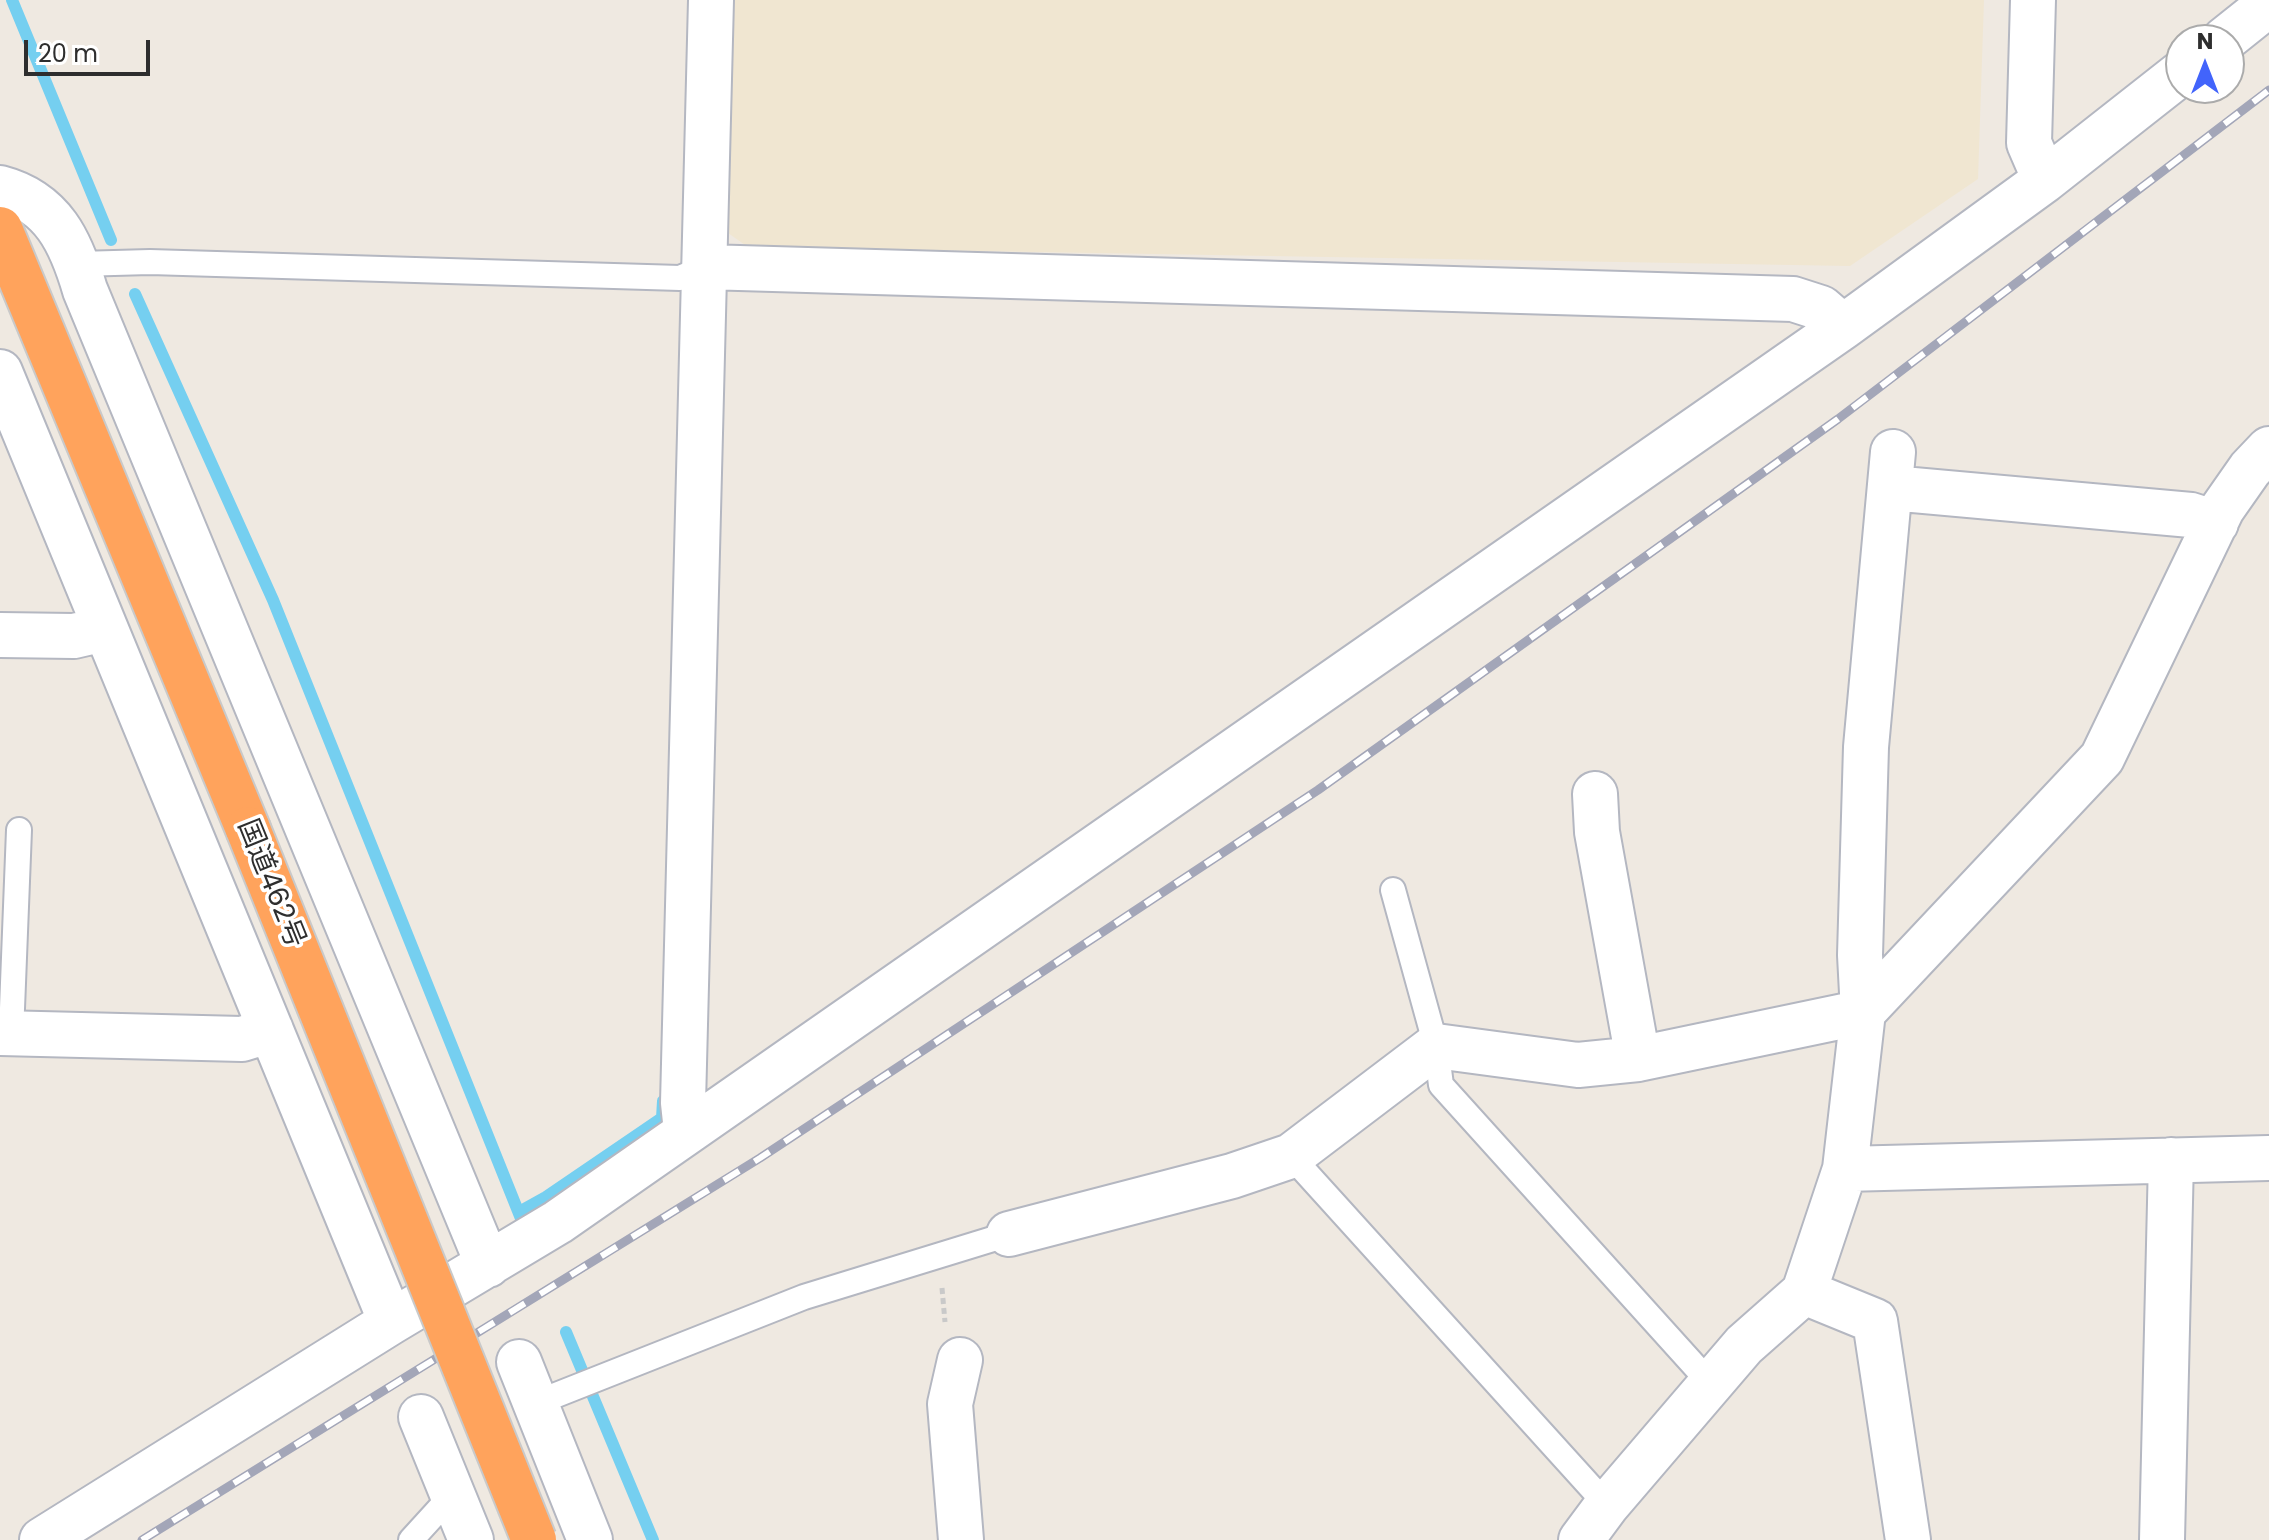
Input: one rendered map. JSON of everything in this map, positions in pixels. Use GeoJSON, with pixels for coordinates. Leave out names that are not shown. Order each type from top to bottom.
{"type":"FeatureCollection","features":[{"type":"Feature","properties":{"kind":"highway","name":"国道462号"},"geometry":{"type":"LineString","coordinates":[[0,229],[248,829],[534,1540]]}},
{"type":"Feature","properties":{"kind":"street"},"geometry":{"type":"LineString","coordinates":[[686,1131],[683,1103],[711,0]]}},
{"type":"Feature","properties":{"kind":"street"},"geometry":{"type":"LineString","coordinates":[[2033,0],[2029,143],[2045,180]]}},
{"type":"Feature","properties":{"kind":"street"},"geometry":{"type":"LineString","coordinates":[[2244,24],[2269,4]]}},
{"type":"Feature","properties":{"kind":"street"},"geometry":{"type":"LineString","coordinates":[[42,1540],[391,1322],[558,1222],[1843,327],[2045,180],[2165,86]]}},
{"type":"Feature","properties":{"kind":"street"},"geometry":{"type":"LineString","coordinates":[[0,188],[19,193],[39,206],[66,238],[78,264],[103,334],[488,1265]]}},
{"type":"Feature","properties":{"kind":"street"},"geometry":{"type":"LineString","coordinates":[[705,267],[1793,299],[1821,308],[1843,327]]}},
{"type":"Feature","properties":{"kind":"street"},"geometry":{"type":"LineString","coordinates":[[0,372],[391,1322]]}},
{"type":"Feature","properties":{"kind":"street"},"geometry":{"type":"LineString","coordinates":[[1009,1234],[1232,1176],[1291,1156],[1436,1046],[1578,1065],[1638,1059],[1863,1012],[2102,758],[2216,523],[2250,469],[2269,449]]}},
{"type":"Feature","properties":{"kind":"street"},"geometry":{"type":"LineString","coordinates":[[1581,1540],[1607,1505],[1744,1345],[1804,1292],[1845,1169],[1863,1012],[1860,955],[1866,747],[1892,470],[2191,515],[2216,523]]}},
{"type":"Feature","properties":{"kind":"street"},"geometry":{"type":"LineString","coordinates":[[0,635],[74,636],[104,629]]}},
{"type":"Feature","properties":{"kind":"street"},"geometry":{"type":"LineString","coordinates":[[1595,794],[1597,832],[1638,1059]]}},
{"type":"Feature","properties":{"kind":"street"},"geometry":{"type":"LineString","coordinates":[[5,1033],[242,1039],[271,1030]]}},
{"type":"Feature","properties":{"kind":"street"},"geometry":{"type":"LineString","coordinates":[[1845,1169],[2269,1158]]}},
{"type":"Feature","properties":{"kind":"street"},"geometry":{"type":"LineString","coordinates":[[2162,1540],[2171,1160]]}},
{"type":"Feature","properties":{"kind":"street"},"geometry":{"type":"LineString","coordinates":[[1804,1292],[1875,1321],[1908,1540]]}},
{"type":"Feature","properties":{"kind":"street"},"geometry":{"type":"LineString","coordinates":[[960,1360],[950,1404],[961,1540]]}},
{"type":"Feature","properties":{"kind":"street"},"geometry":{"type":"LineString","coordinates":[[519,1362],[548,1409],[590,1540]]}},
{"type":"Feature","properties":{"kind":"street"},"geometry":{"type":"LineString","coordinates":[[452,1495],[548,1409]]}},
{"type":"Feature","properties":{"kind":"street"},"geometry":{"type":"LineString","coordinates":[[421,1417],[471,1540]]}},
{"type":"Feature","properties":{"kind":"lane"},"geometry":{"type":"LineString","coordinates":[[78,264],[150,262],[680,278],[705,267]]}},
{"type":"Feature","properties":{"kind":"lane"},"geometry":{"type":"LineString","coordinates":[[5,1033],[19,830]]}},
{"type":"Feature","properties":{"kind":"lane"},"geometry":{"type":"LineString","coordinates":[[1393,890],[1436,1046],[1441,1085],[1711,1384]]}},
{"type":"Feature","properties":{"kind":"lane"},"geometry":{"type":"LineString","coordinates":[[1291,1156],[1607,1505]]}},
{"type":"Feature","properties":{"kind":"lane"},"geometry":{"type":"LineString","coordinates":[[548,1409],[614,1372],[804,1297],[1009,1234]]}},
{"type":"Feature","properties":{"kind":"lane"},"geometry":{"type":"LineString","coordinates":[[411,1540],[452,1495]]}},
{"type":"Feature","properties":{"kind":"path"},"geometry":{"type":"LineString","coordinates":[[939,1256],[946,1330],[960,1360]]}},
{"type":"Feature","properties":{"kind":"shaded area"},"geometry":{"type":"Polygon","coordinates":[[[734,0],[1984,0],[1978,179],[1850,266],[748,247],[728,233],[734,0]]]}},
{"type":"Feature","properties":{"kind":"waterway"},"geometry":{"type":"LineString","coordinates":[[12,0],[111,240]]}},
{"type":"Feature","properties":{"kind":"waterway"},"geometry":{"type":"LineString","coordinates":[[135,294],[273,600],[522,1221]]}},
{"type":"Feature","properties":{"kind":"waterway"},"geometry":{"type":"LineString","coordinates":[[519,1212],[662,1118],[663,1101]]}},
{"type":"Feature","properties":{"kind":"waterway"},"geometry":{"type":"LineString","coordinates":[[566,1332],[653,1540]]}},
{"type":"Feature","properties":{"kind":"railway"},"geometry":{"type":"LineString","coordinates":[[142,1540],[760,1158],[1318,790],[1838,419],[2269,90]]}}]}
